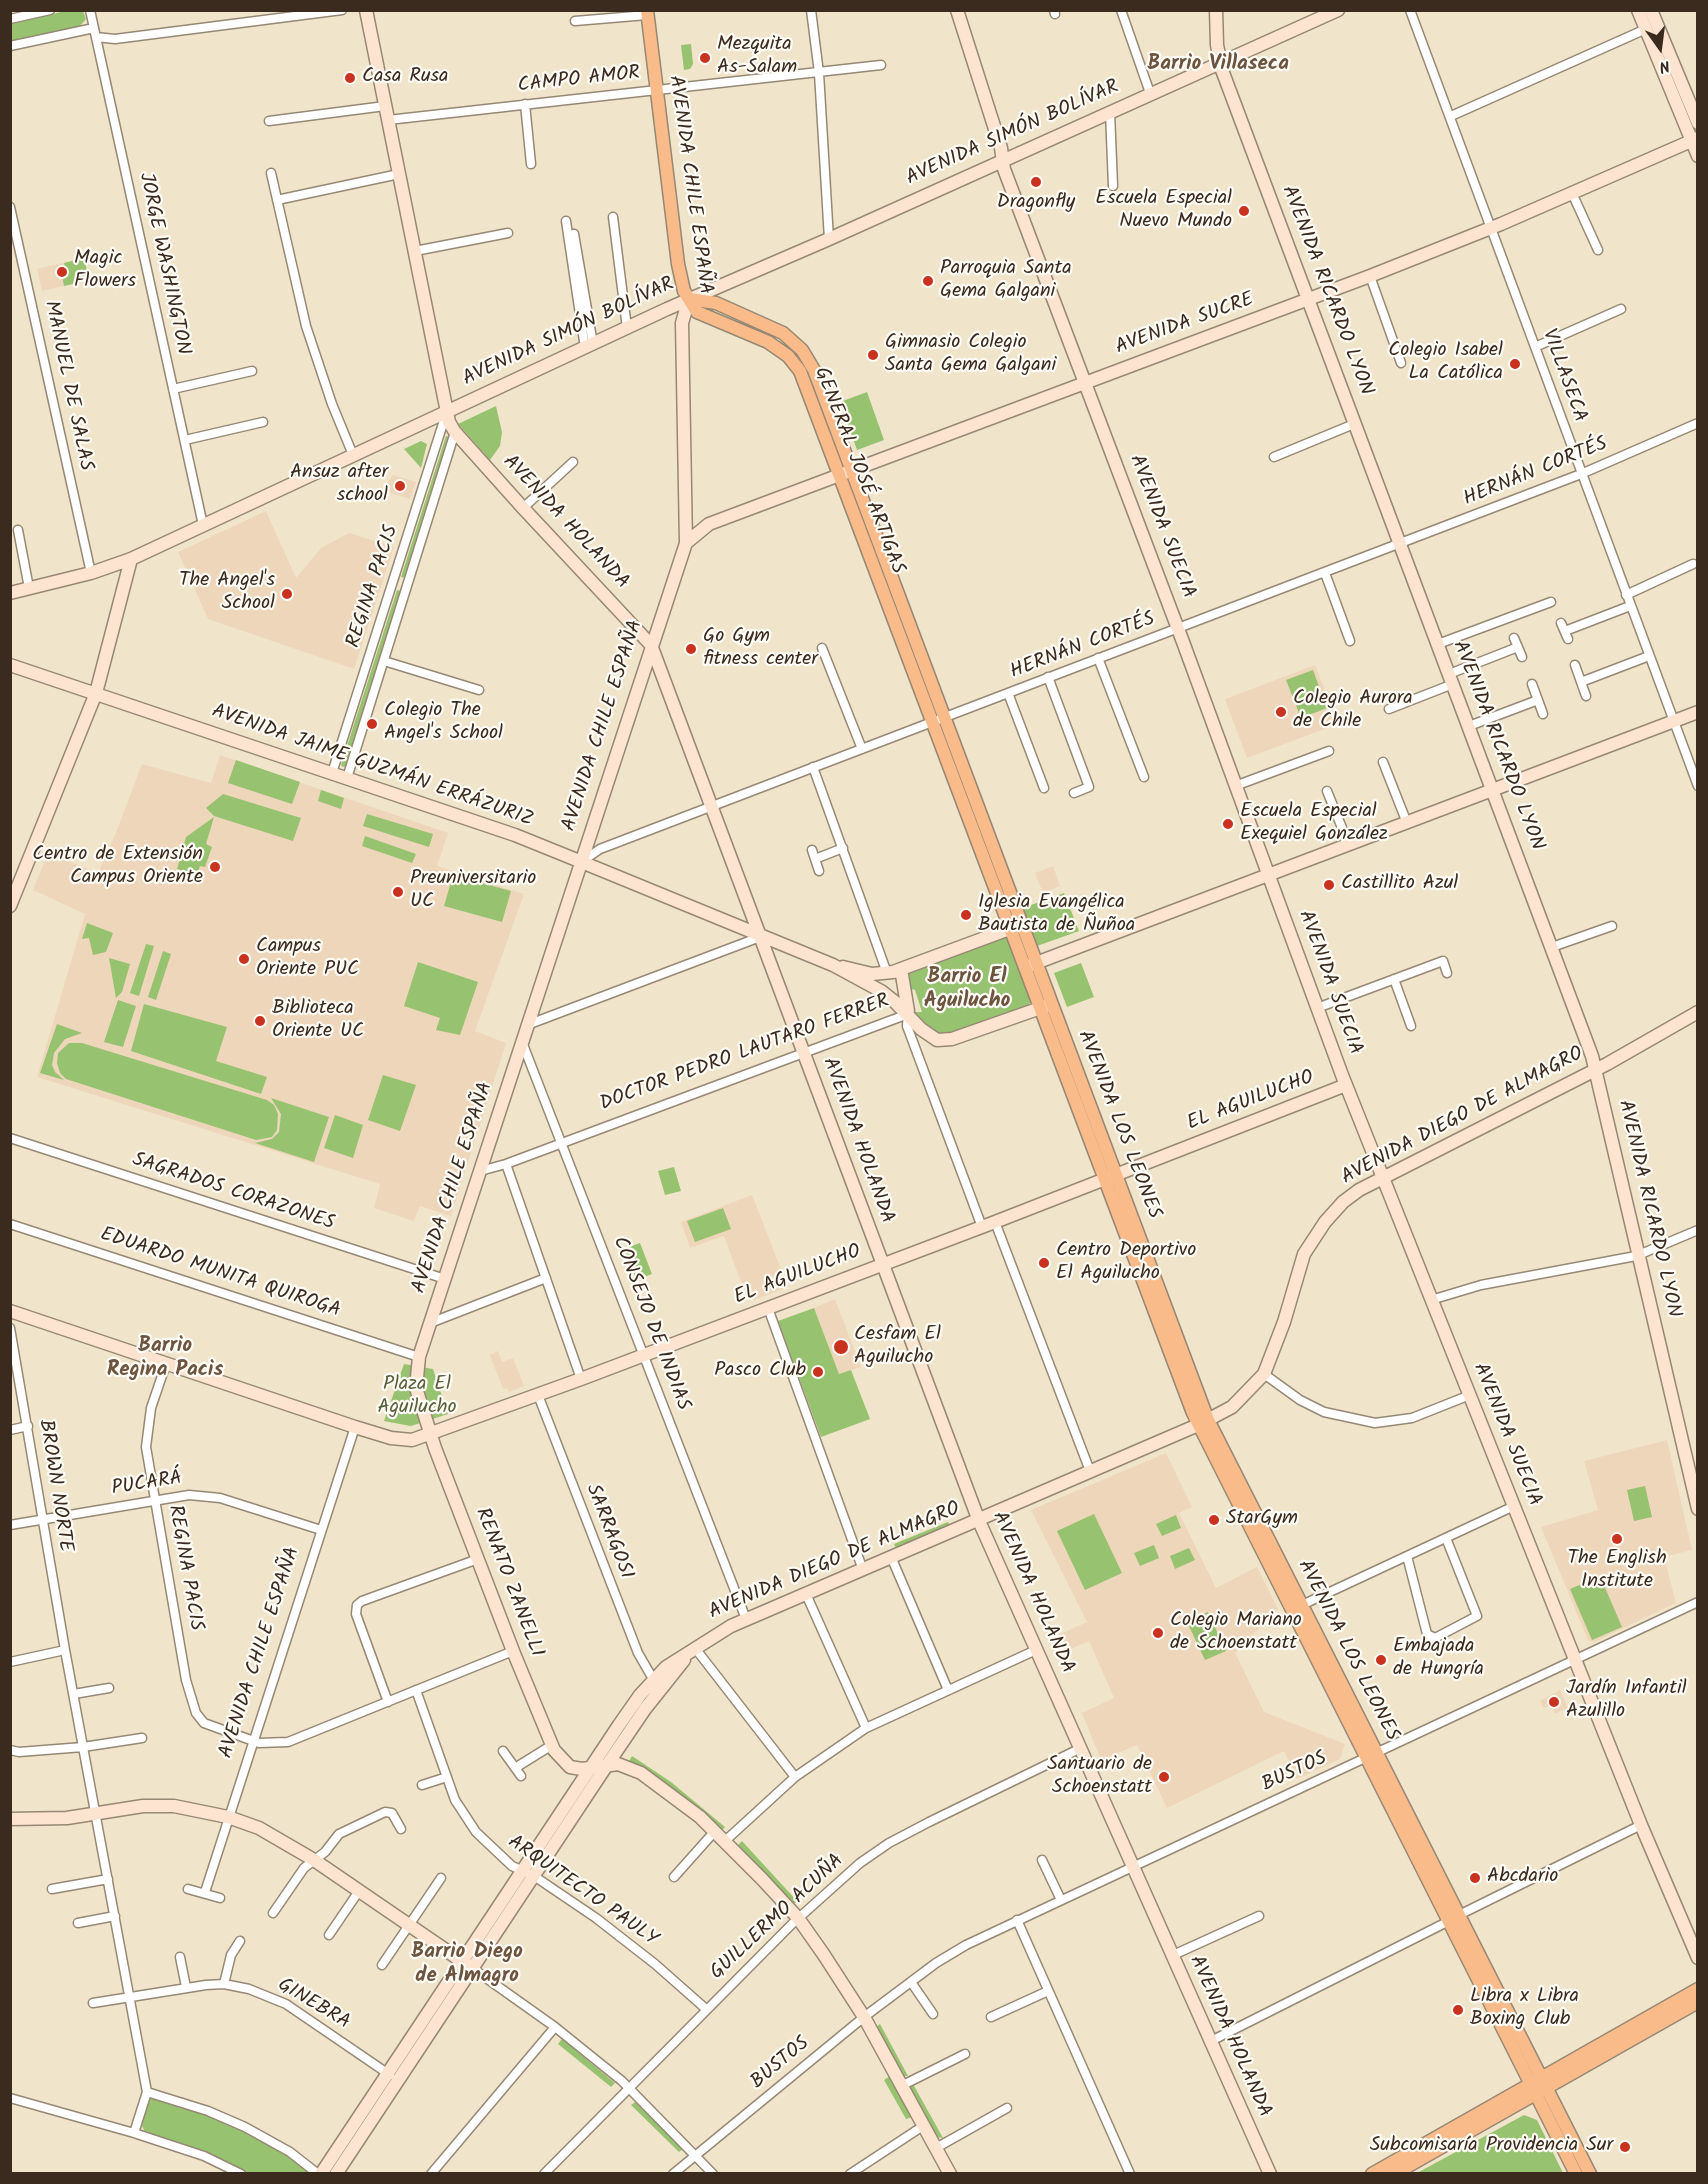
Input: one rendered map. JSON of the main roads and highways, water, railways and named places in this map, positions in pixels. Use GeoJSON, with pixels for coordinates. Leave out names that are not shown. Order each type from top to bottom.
{"type":"FeatureCollection","features":[{"type":"Feature","properties":{"kind":"main road","name":"AVENIDA CHILE ESPAÑA"},"geometry":{"type":"LineString","coordinates":[[647,13],[679,271],[689,299]]}},
{"type":"Feature","properties":{"kind":"main road","name":"GENERAL JOSÉ ARTIGAS"},"geometry":{"type":"LineString","coordinates":[[689,299],[697,312],[762,339],[793,360],[807,386],[846,473],[944,718],[1036,964]]}},
{"type":"Feature","properties":{"kind":"main road","name":"GENERAL JOSÉ ARTIGAS"},"geometry":{"type":"LineString","coordinates":[[846,473],[931,723],[1023,968],[1045,1007]]}},
{"type":"Feature","properties":{"kind":"main road","name":"AVENIDA LOS LEONES"},"geometry":{"type":"LineString","coordinates":[[1036,964],[1045,1007],[1104,1180],[1203,1423],[1539,2085],[1590,2174]]}},
{"type":"Feature","properties":{"kind":"main road","name":"AVENIDA LOS LEONES"},"geometry":{"type":"LineString","coordinates":[[1045,1007],[1116,1175],[1203,1423],[1302,1605],[1372,1756]]}},
{"type":"Feature","properties":{"kind":"main road"},"geometry":{"type":"LineString","coordinates":[[1394,2173],[1698,1989]]}},
{"type":"Feature","properties":{"kind":"main road"},"geometry":{"type":"LineString","coordinates":[[1372,2174],[1698,2002]]}},
{"type":"Feature","properties":{"kind":"main road","name":"AVENIDA LOS LEONES"},"geometry":{"type":"LineString","coordinates":[[1539,2085],[1576,2174]]}},
{"type":"Feature","properties":{"kind":"place","name":"Mezquita As-Salam"},"geometry":{"type":"Point","coordinates":[705,58]}},
{"type":"Feature","properties":{"kind":"place","name":"Casa Rusa"},"geometry":{"type":"Point","coordinates":[350,78]}},
{"type":"Feature","properties":{"kind":"place","name":"Dragonfly"},"geometry":{"type":"Point","coordinates":[1036,182]}},
{"type":"Feature","properties":{"kind":"place","name":"Escuela Especial Nuevo Mundo"},"geometry":{"type":"Point","coordinates":[1244,211]}},
{"type":"Feature","properties":{"kind":"place","name":"Magic Flowers"},"geometry":{"type":"Point","coordinates":[62,272]}},
{"type":"Feature","properties":{"kind":"place","name":"Parroquia Santa Gema Galgani"},"geometry":{"type":"Point","coordinates":[928,281]}},
{"type":"Feature","properties":{"kind":"place","name":"Gimnasio Colegio Santa Gema Galgani"},"geometry":{"type":"Point","coordinates":[873,355]}},
{"type":"Feature","properties":{"kind":"place","name":"Colegio Isabel La Católica"},"geometry":{"type":"Point","coordinates":[1515,364]}},
{"type":"Feature","properties":{"kind":"place","name":"Ansuz after school"},"geometry":{"type":"Point","coordinates":[400,486]}},
{"type":"Feature","properties":{"kind":"place","name":"The Angel's School"},"geometry":{"type":"Point","coordinates":[287,594]}},
{"type":"Feature","properties":{"kind":"place","name":"Go Gym fitness center"},"geometry":{"type":"Point","coordinates":[691,649]}},
{"type":"Feature","properties":{"kind":"place","name":"Colegio Aurora de Chile"},"geometry":{"type":"Point","coordinates":[1281,712]}},
{"type":"Feature","properties":{"kind":"place","name":"Colegio The Angel's School"},"geometry":{"type":"Point","coordinates":[372,724]}},
{"type":"Feature","properties":{"kind":"place","name":"Escuela Especial Exequiel González"},"geometry":{"type":"Point","coordinates":[1228,824]}},
{"type":"Feature","properties":{"kind":"place","name":"Centro de Extensión Campus Oriente"},"geometry":{"type":"Point","coordinates":[215,867]}},
{"type":"Feature","properties":{"kind":"place","name":"Castillito Azul"},"geometry":{"type":"Point","coordinates":[1329,885]}},
{"type":"Feature","properties":{"kind":"place","name":"Preuniversitario UC"},"geometry":{"type":"Point","coordinates":[398,892]}},
{"type":"Feature","properties":{"kind":"place","name":"Iglesia Evangélica Bautista de Ñuñoa"},"geometry":{"type":"Point","coordinates":[966,915]}},
{"type":"Feature","properties":{"kind":"place","name":"Campus Oriente PUC"},"geometry":{"type":"Point","coordinates":[244,959]}},
{"type":"Feature","properties":{"kind":"place","name":"Biblioteca Oriente UC"},"geometry":{"type":"Point","coordinates":[260,1021]}},
{"type":"Feature","properties":{"kind":"place","name":"Centro Deportivo El Aguilucho"},"geometry":{"type":"Point","coordinates":[1044,1263]}},
{"type":"Feature","properties":{"kind":"place","name":"Cesfam El Aguilucho"},"geometry":{"type":"Point","coordinates":[841,1347]}},
{"type":"Feature","properties":{"kind":"place","name":"Pasco Club"},"geometry":{"type":"Point","coordinates":[818,1372]}},
{"type":"Feature","properties":{"kind":"place","name":"StarGym"},"geometry":{"type":"Point","coordinates":[1214,1520]}},
{"type":"Feature","properties":{"kind":"place","name":"The English Institute"},"geometry":{"type":"Point","coordinates":[1617,1539]}},
{"type":"Feature","properties":{"kind":"place","name":"Colegio Mariano de Schoenstatt"},"geometry":{"type":"Point","coordinates":[1158,1633]}},
{"type":"Feature","properties":{"kind":"place","name":"Embajada de Hungría"},"geometry":{"type":"Point","coordinates":[1381,1660]}},
{"type":"Feature","properties":{"kind":"place","name":"Jardín Infantil Azulillo"},"geometry":{"type":"Point","coordinates":[1554,1702]}},
{"type":"Feature","properties":{"kind":"place","name":"Santuario de Schoenstatt"},"geometry":{"type":"Point","coordinates":[1164,1777]}},
{"type":"Feature","properties":{"kind":"place","name":"Abcdario"},"geometry":{"type":"Point","coordinates":[1475,1878]}},
{"type":"Feature","properties":{"kind":"place","name":"Libra x Libra Boxing Club"},"geometry":{"type":"Point","coordinates":[1458,2010]}},
{"type":"Feature","properties":{"kind":"place","name":"Subcomisaría Providencia Sur"},"geometry":{"type":"Point","coordinates":[1625,2147]}},
{"type":"Feature","properties":{"kind":"district","name":"Barrio Villaseca"},"geometry":{"type":"Point","coordinates":[1218,65]}},
{"type":"Feature","properties":{"kind":"district","name":"Barrio El Aguilucho"},"geometry":{"type":"Point","coordinates":[967,990]}},
{"type":"Feature","properties":{"kind":"district","name":"Barrio Regina Pacis"},"geometry":{"type":"Point","coordinates":[165,1359]}},
{"type":"Feature","properties":{"kind":"district","name":"Barrio Diego de Almagro"},"geometry":{"type":"Point","coordinates":[467,1965]}},
{"type":"Feature","properties":{"kind":"park label","name":"Plaza El Aguilucho"},"geometry":{"type":"Point","coordinates":[417,1398]}}]}
